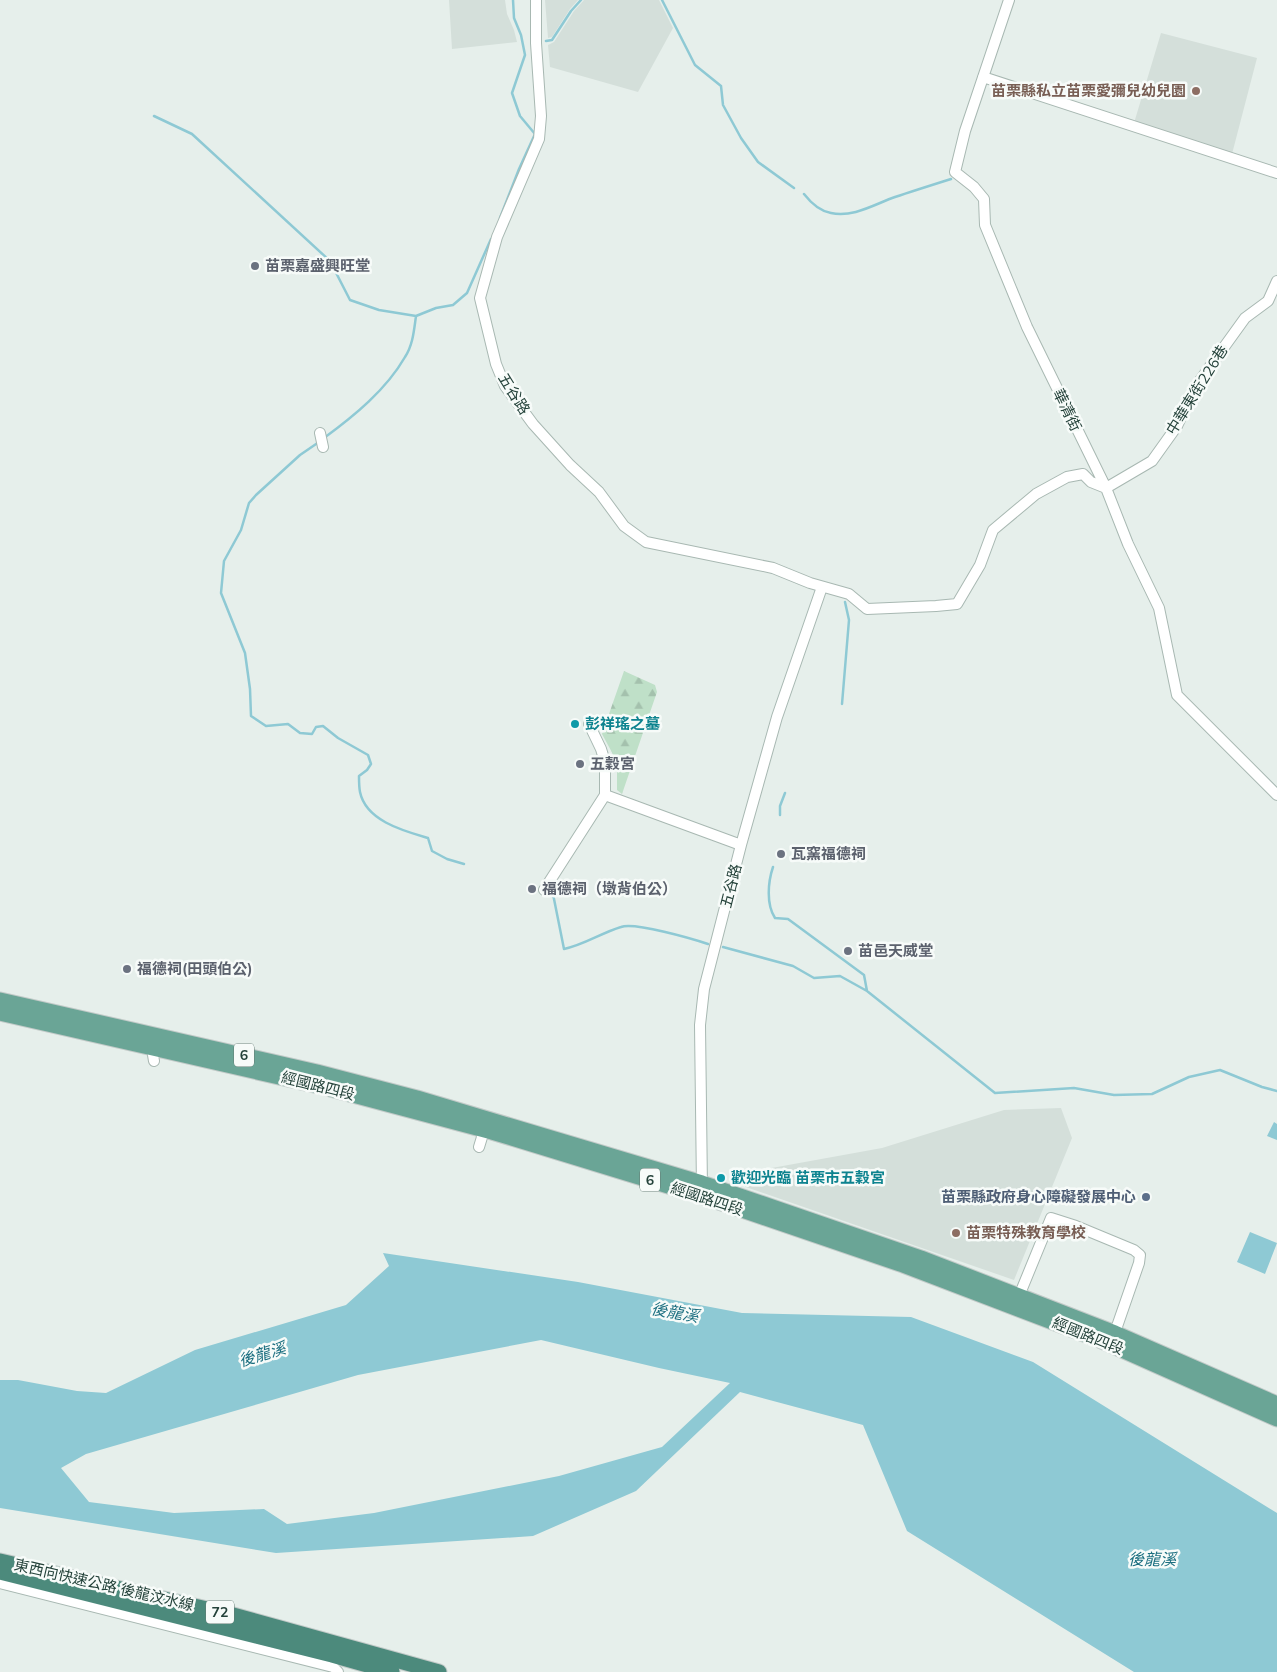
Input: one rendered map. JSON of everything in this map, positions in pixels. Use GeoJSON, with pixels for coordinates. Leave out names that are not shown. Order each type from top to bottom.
{"type":"FeatureCollection","features":[{"type":"Feature","properties":{"kind":"highway","name":"東西向快速公路 後龍汶水線"},"geometry":{"type":"LineString","coordinates":[[0,1561],[233,1615],[439,1672]]}},
{"type":"Feature","properties":{"kind":"highway","name":"東西向快速公路 後龍汶水線"},"geometry":{"type":"LineString","coordinates":[[0,1572],[332,1655],[392,1672]]}},
{"type":"Feature","properties":{"kind":"main road","name":"經國路四段"},"geometry":{"type":"LineString","coordinates":[[0,1000],[156,1048]]}},
{"type":"Feature","properties":{"kind":"main road","name":"經國路四段"},"geometry":{"type":"LineString","coordinates":[[0,1014],[156,1048],[317,1072],[417,1098],[486,1124],[908,1253],[1019,1296],[1113,1339],[1277,1419]]}},
{"type":"Feature","properties":{"kind":"main road","name":"經國路四段"},"geometry":{"type":"LineString","coordinates":[[702,1189],[903,1265],[1113,1339],[1277,1404]]}},
{"type":"Feature","properties":{"kind":"street","name":"五谷路"},"geometry":{"type":"LineString","coordinates":[[536,0],[536,43],[541,116],[539,139],[497,237],[480,298],[496,364],[505,386],[532,424],[570,465],[599,492],[624,526],[646,542],[773,568],[822,587],[848,594],[867,608],[936,606],[957,604],[980,565],[994,530],[1036,494],[1067,477],[1083,474],[1091,482],[1106,488]]}},
{"type":"Feature","properties":{"kind":"street","name":"華清街"},"geometry":{"type":"LineString","coordinates":[[1009,0],[965,131],[955,172],[974,187],[984,199],[985,225],[1027,327],[1106,488],[1128,544],[1159,608],[1177,695],[1277,794]]}},
{"type":"Feature","properties":{"kind":"street"},"geometry":{"type":"LineString","coordinates":[[983,77],[1277,173]]}},
{"type":"Feature","properties":{"kind":"street","name":"中華東街226巷"},"geometry":{"type":"LineString","coordinates":[[1106,488],[1152,461],[1177,426],[1196,386],[1221,350],[1244,318],[1268,301],[1277,281]]}},
{"type":"Feature","properties":{"kind":"street"},"geometry":{"type":"LineString","coordinates":[[320,433],[323,447]]}},
{"type":"Feature","properties":{"kind":"street","name":"五谷路"},"geometry":{"type":"LineString","coordinates":[[702,1189],[700,1026],[704,989],[741,845],[777,717],[822,587]]}},
{"type":"Feature","properties":{"kind":"street"},"geometry":{"type":"LineString","coordinates":[[544,890],[605,795],[605,762],[589,724]]}},
{"type":"Feature","properties":{"kind":"street"},"geometry":{"type":"LineString","coordinates":[[605,795],[741,845]]}},
{"type":"Feature","properties":{"kind":"street"},"geometry":{"type":"LineString","coordinates":[[479,1147],[486,1124]]}},
{"type":"Feature","properties":{"kind":"street"},"geometry":{"type":"LineString","coordinates":[[1019,1296],[1051,1218],[1076,1226],[1134,1250],[1140,1255],[1139,1263],[1113,1339]]}},
{"type":"Feature","properties":{"kind":"street"},"geometry":{"type":"LineString","coordinates":[[0,1584],[333,1667],[337,1672]]}},
{"type":"Feature","properties":{"kind":"shaded area"},"geometry":{"type":"Polygon","coordinates":[[[449,0],[505,0],[507,14],[517,42],[452,49],[449,0]]]}},
{"type":"Feature","properties":{"kind":"shaded area"},"geometry":{"type":"Polygon","coordinates":[[[545,0],[578,0],[552,37],[548,38],[545,0]]]}},
{"type":"Feature","properties":{"kind":"shaded area"},"geometry":{"type":"Polygon","coordinates":[[[584,0],[659,0],[673,28],[638,92],[550,67],[548,45],[554,42],[574,11],[584,0]]]}},
{"type":"Feature","properties":{"kind":"shaded area","name":"苗栗縣私立苗栗愛彌兒幼兒園"},"geometry":{"type":"Polygon","coordinates":[[[1161,33],[1257,58],[1232,154],[1134,123],[1161,33]]]}},
{"type":"Feature","properties":{"kind":"shaded area","name":"苗栗特殊教育學校"},"geometry":{"type":"Polygon","coordinates":[[[1061,1108],[1072,1138],[1014,1280],[743,1186],[750,1172],[882,1148],[1004,1110],[1061,1108]]]}},
{"type":"Feature","properties":{"kind":"green space"},"geometry":{"type":"Polygon","coordinates":[[[624,671],[655,685],[657,692],[622,794],[617,790],[615,758],[602,734],[624,671]]]}},
{"type":"Feature","properties":{"kind":"water"},"geometry":{"type":"Polygon","coordinates":[[[1274,1122],[1277,1124],[1277,1140],[1267,1136],[1274,1122]]]}},
{"type":"Feature","properties":{"kind":"water"},"geometry":{"type":"Polygon","coordinates":[[[1250,1232],[1277,1243],[1265,1274],[1237,1262],[1250,1232]]]}},
{"type":"Feature","properties":{"kind":"water","name":"後龍溪"},"geometry":{"type":"Polygon","coordinates":[[[383,1253],[578,1282],[742,1313],[911,1317],[1033,1362],[1277,1513],[1277,1672],[1134,1672],[907,1531],[863,1425],[740,1392],[636,1491],[533,1536],[276,1553],[0,1508],[0,1380],[18,1380],[77,1391],[106,1393],[195,1350],[346,1305],[389,1266],[383,1253]],[[541,1340],[358,1375],[86,1454],[61,1468],[89,1502],[174,1513],[264,1509],[287,1524],[374,1513],[559,1476],[662,1447],[730,1383],[541,1340]]]}},
{"type":"Feature","properties":{"kind":"waterway"},"geometry":{"type":"LineString","coordinates":[[500,218],[535,134],[520,116],[512,93],[525,55],[521,35],[514,18],[513,0]]}},
{"type":"Feature","properties":{"kind":"waterway"},"geometry":{"type":"LineString","coordinates":[[546,41],[552,40],[571,11],[581,0]]}},
{"type":"Feature","properties":{"kind":"waterway"},"geometry":{"type":"LineString","coordinates":[[662,0],[695,65],[721,86],[723,105],[741,138],[758,162],[794,188]]}},
{"type":"Feature","properties":{"kind":"waterway"},"geometry":{"type":"LineString","coordinates":[[154,116],[192,134],[330,261],[350,300],[379,310],[416,316]]}},
{"type":"Feature","properties":{"kind":"waterway"},"geometry":{"type":"LineString","coordinates":[[804,194],[812,203],[823,210],[831,213],[847,214],[864,210],[895,197],[951,179]]}},
{"type":"Feature","properties":{"kind":"waterway"},"geometry":{"type":"LineString","coordinates":[[324,438],[369,402],[389,380],[410,348],[416,316],[436,308],[453,305],[467,293],[491,239]]}},
{"type":"Feature","properties":{"kind":"waterway"},"geometry":{"type":"LineString","coordinates":[[319,442],[300,455],[249,503],[241,530],[224,561],[221,593],[245,653],[250,689],[251,716],[266,726],[288,724],[300,733],[312,734],[316,727],[323,726],[338,738],[368,755],[371,764],[359,776],[359,782],[360,792],[370,810],[387,823],[428,838],[432,851],[447,859],[464,864]]}},
{"type":"Feature","properties":{"kind":"waterway"},"geometry":{"type":"LineString","coordinates":[[842,704],[849,620],[845,602]]}},
{"type":"Feature","properties":{"kind":"waterway"},"geometry":{"type":"LineString","coordinates":[[780,815],[780,806],[785,793]]}},
{"type":"Feature","properties":{"kind":"waterway"},"geometry":{"type":"LineString","coordinates":[[773,867],[770,879],[769,900],[775,918],[788,919],[864,975],[867,991]]}},
{"type":"Feature","properties":{"kind":"waterway"},"geometry":{"type":"LineString","coordinates":[[553,894],[564,949],[628,926],[664,932],[708,944]]}},
{"type":"Feature","properties":{"kind":"waterway"},"geometry":{"type":"LineString","coordinates":[[723,947],[793,966],[814,978],[840,976],[867,991],[995,1093],[1074,1088],[1114,1095],[1152,1094],[1189,1077],[1220,1070],[1277,1091]]}},
{"type":"Feature","properties":{"kind":"place","name":"苗栗縣私立苗栗愛彌兒幼兒園"},"geometry":{"type":"Point","coordinates":[1196,91]}},
{"type":"Feature","properties":{"kind":"place","name":"苗栗嘉盛興旺堂"},"geometry":{"type":"Point","coordinates":[255,266]}},
{"type":"Feature","properties":{"kind":"place","name":"彭祥瑤之墓"},"geometry":{"type":"Point","coordinates":[575,724]}},
{"type":"Feature","properties":{"kind":"place","name":"五穀宮"},"geometry":{"type":"Point","coordinates":[580,764]}},
{"type":"Feature","properties":{"kind":"place","name":"瓦窯福德祠"},"geometry":{"type":"Point","coordinates":[781,854]}},
{"type":"Feature","properties":{"kind":"place","name":"福德祠（墩背伯公）"},"geometry":{"type":"Point","coordinates":[532,889]}},
{"type":"Feature","properties":{"kind":"place","name":"苗邑天威堂"},"geometry":{"type":"Point","coordinates":[848,951]}},
{"type":"Feature","properties":{"kind":"place","name":"福德祠(田頭伯公)"},"geometry":{"type":"Point","coordinates":[127,969]}},
{"type":"Feature","properties":{"kind":"place","name":"歡迎光臨 苗栗市五穀宮"},"geometry":{"type":"Point","coordinates":[721,1178]}},
{"type":"Feature","properties":{"kind":"place","name":"苗栗縣政府身心障礙發展中心"},"geometry":{"type":"Point","coordinates":[1146,1197]}},
{"type":"Feature","properties":{"kind":"place","name":"苗栗特殊教育學校"},"geometry":{"type":"Point","coordinates":[956,1233]}}]}
